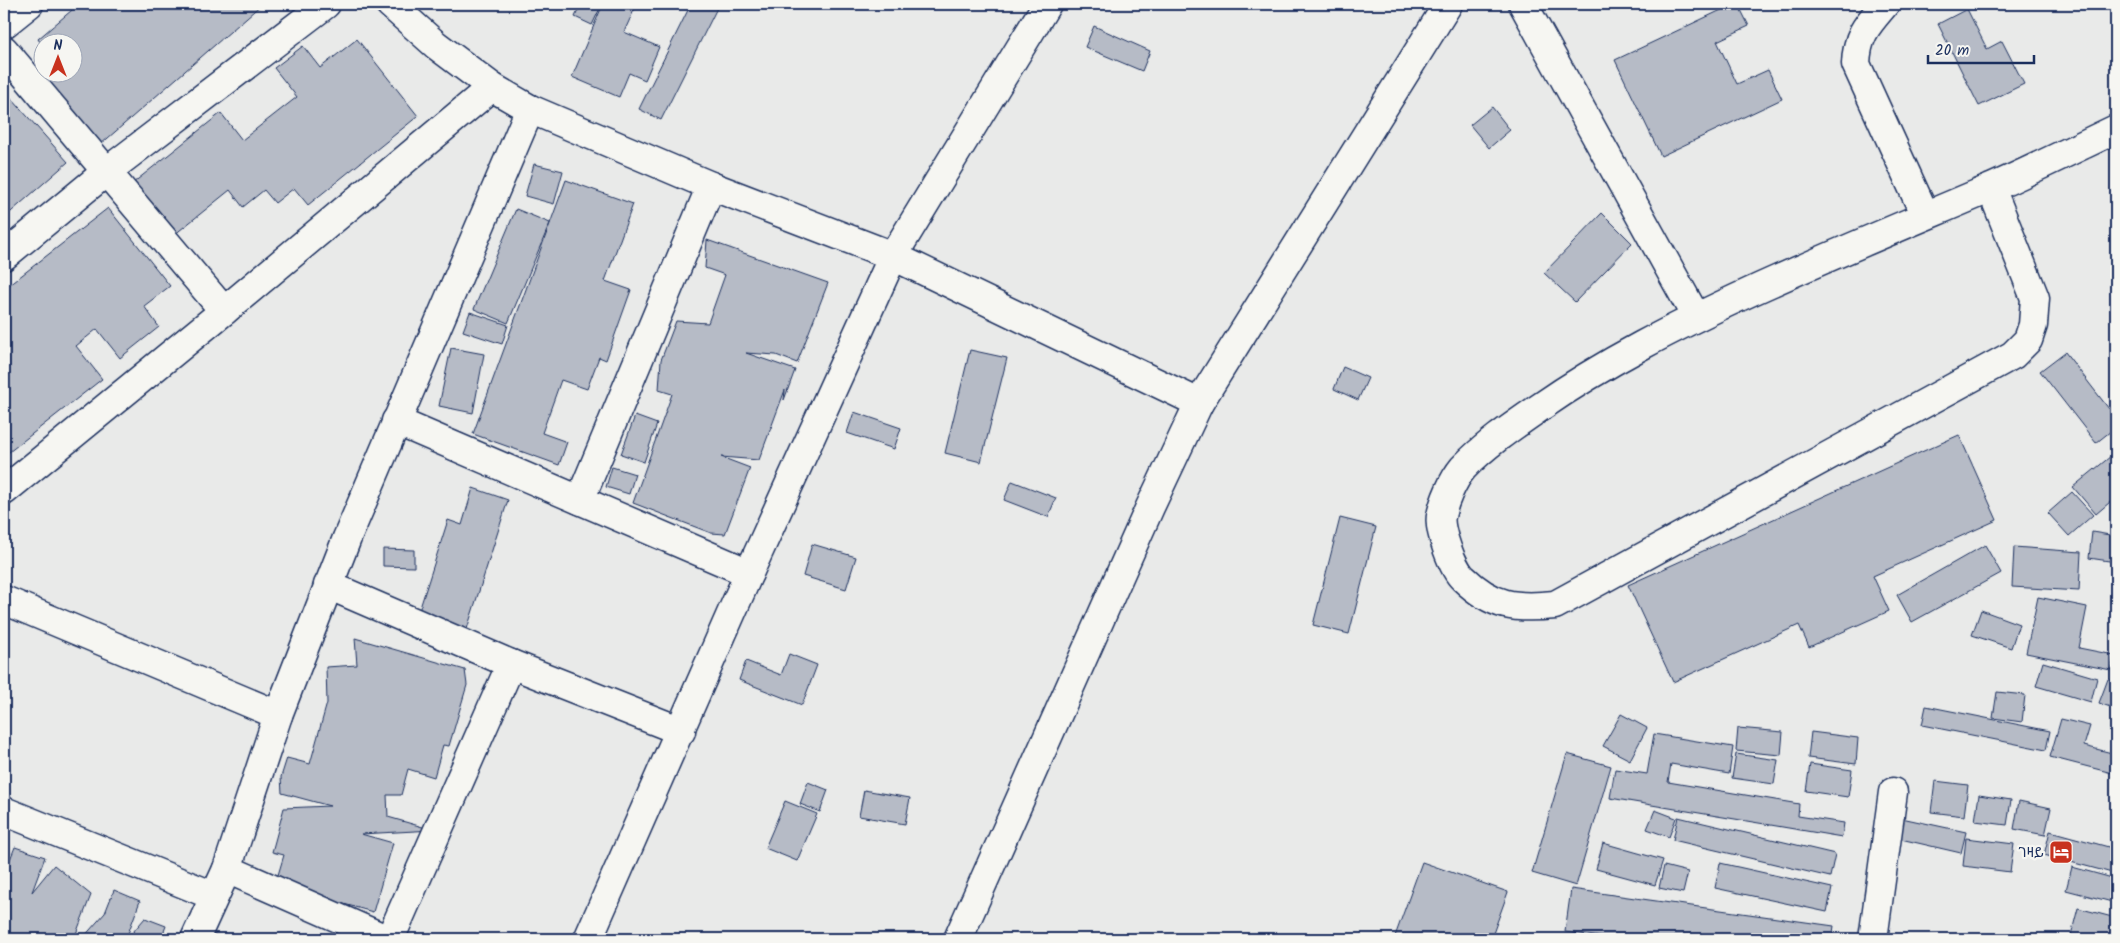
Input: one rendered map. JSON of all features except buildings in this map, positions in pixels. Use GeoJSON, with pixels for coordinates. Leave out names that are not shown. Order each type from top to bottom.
{"type":"FeatureCollection","features":[{"type":"Feature","properties":{"kind":"street"},"geometry":{"type":"LineString","coordinates":[[4,24],[29,4]]}},
{"type":"Feature","properties":{"kind":"street"},"geometry":{"type":"LineString","coordinates":[[4,256],[106,172],[326,4]]}},
{"type":"Feature","properties":{"kind":"street"},"geometry":{"type":"LineString","coordinates":[[390,4],[436,45],[492,87],[530,109],[711,186],[892,256],[1199,403]]}},
{"type":"Feature","properties":{"kind":"street"},"geometry":{"type":"LineString","coordinates":[[588,939],[749,573],[892,256],[1047,4]]}},
{"type":"Feature","properties":{"kind":"street"},"geometry":{"type":"LineString","coordinates":[[958,939],[1150,507],[1199,403],[1448,4]]}},
{"type":"Feature","properties":{"kind":"street"},"geometry":{"type":"LineString","coordinates":[[1523,4],[1696,317]]}},
{"type":"Feature","properties":{"kind":"street"},"geometry":{"type":"LineString","coordinates":[[1885,4],[1865,28],[1857,45],[1856,64],[1926,216]]}},
{"type":"Feature","properties":{"kind":"street"},"geometry":{"type":"LineString","coordinates":[[4,50],[224,311]]}},
{"type":"Feature","properties":{"kind":"street"},"geometry":{"type":"LineString","coordinates":[[4,491],[224,311],[492,87]]}},
{"type":"Feature","properties":{"kind":"street"},"geometry":{"type":"LineString","coordinates":[[196,939],[227,869],[278,715],[328,585],[530,109]]}},
{"type":"Feature","properties":{"kind":"street"},"geometry":{"type":"LineString","coordinates":[[1991,188],[2035,298],[2033,325],[2028,340],[2013,355],[1555,605],[1529,608],[1501,605],[1476,591],[1456,572],[1440,518],[1448,494],[1462,470],[1510,428],[1555,397],[1616,358],[1696,317],[1814,263],[1991,188],[2116,129]]}},
{"type":"Feature","properties":{"kind":"street"},"geometry":{"type":"LineString","coordinates":[[580,500],[711,186]]}},
{"type":"Feature","properties":{"kind":"street"},"geometry":{"type":"LineString","coordinates":[[396,421],[749,573]]}},
{"type":"Feature","properties":{"kind":"street"},"geometry":{"type":"LineString","coordinates":[[328,585],[511,664],[681,731]]}},
{"type":"Feature","properties":{"kind":"street"},"geometry":{"type":"LineString","coordinates":[[4,601],[278,715]]}},
{"type":"Feature","properties":{"kind":"street"},"geometry":{"type":"LineString","coordinates":[[390,939],[511,664]]}},
{"type":"Feature","properties":{"kind":"street"},"geometry":{"type":"LineString","coordinates":[[1873,939],[1893,792]]}},
{"type":"Feature","properties":{"kind":"street"},"geometry":{"type":"LineString","coordinates":[[4,811],[214,896]]}},
{"type":"Feature","properties":{"kind":"street"},"geometry":{"type":"LineString","coordinates":[[227,869],[386,939]]}},
{"type":"Feature","properties":{"kind":"place","name":"ገዛይ"},"geometry":{"type":"Point","coordinates":[2061,852]}}]}
